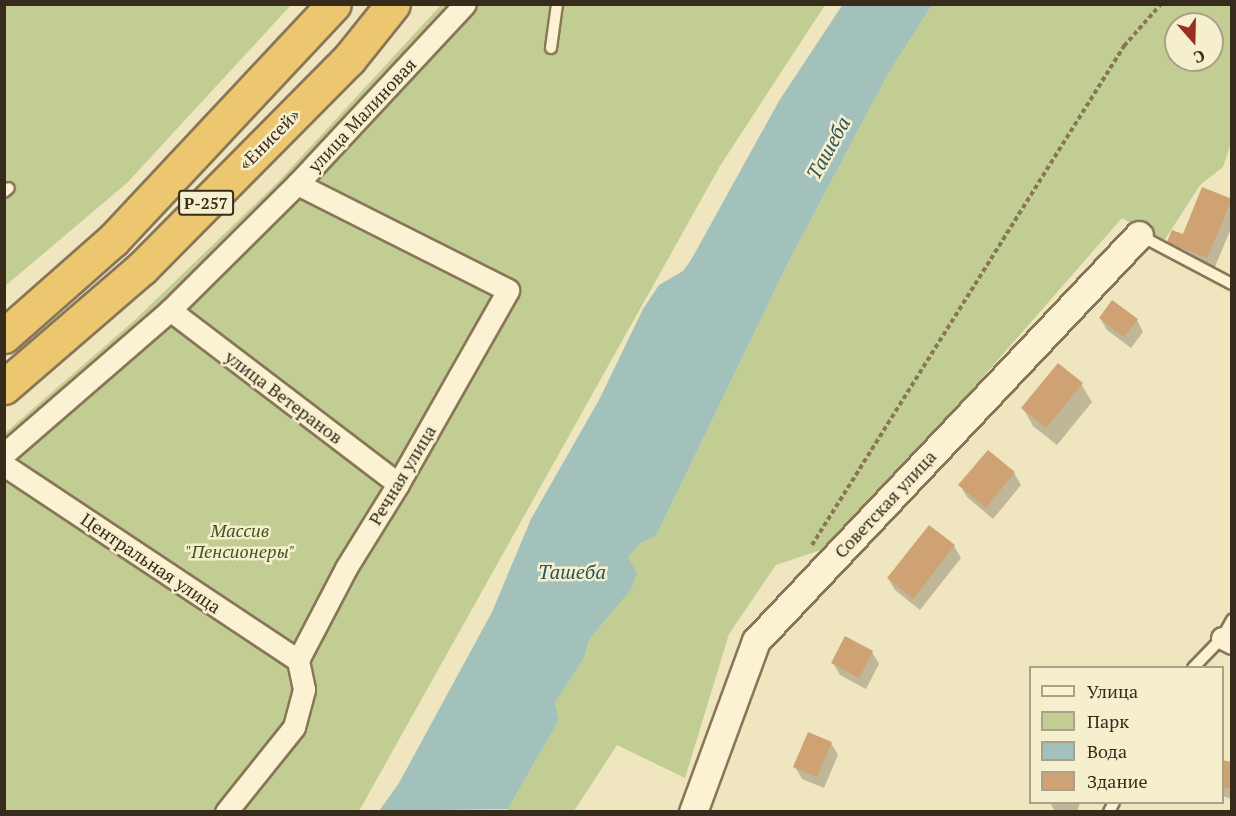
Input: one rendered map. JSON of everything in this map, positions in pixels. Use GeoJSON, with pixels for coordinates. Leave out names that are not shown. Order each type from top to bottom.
{"type":"FeatureCollection","features":[{"type":"Feature","properties":{"kind":"highway","name":"Р-257"},"geometry":{"type":"LineString","coordinates":[[4,336],[113,240],[334,4]]}},
{"type":"Feature","properties":{"kind":"highway","name":"«Енисей»"},"geometry":{"type":"LineString","coordinates":[[4,387],[142,268],[349,59],[393,4]]}},
{"type":"Feature","properties":{"kind":"street","name":"улица Малиновая"},"geometry":{"type":"LineString","coordinates":[[465,4],[297,184],[508,290]]}},
{"type":"Feature","properties":{"kind":"street"},"geometry":{"type":"LineString","coordinates":[[4,454],[170,310],[297,184]]}},
{"type":"Feature","properties":{"kind":"street","name":"Советская улица"},"geometry":{"type":"LineString","coordinates":[[693,812],[756,641],[1139,235]]}},
{"type":"Feature","properties":{"kind":"street","name":"Речная улица"},"geometry":{"type":"LineString","coordinates":[[298,660],[346,568],[398,484],[508,290]]}},
{"type":"Feature","properties":{"kind":"street","name":"улица Ветеранов"},"geometry":{"type":"LineString","coordinates":[[170,310],[398,484]]}},
{"type":"Feature","properties":{"kind":"street","name":"Центральная улица"},"geometry":{"type":"LineString","coordinates":[[4,465],[298,660]]}},
{"type":"Feature","properties":{"kind":"street"},"geometry":{"type":"LineString","coordinates":[[226,812],[294,727],[304,689],[298,660]]}},
{"type":"Feature","properties":{"kind":"lane"},"geometry":{"type":"LineString","coordinates":[[551,48],[557,4]]}},
{"type":"Feature","properties":{"kind":"lane"},"geometry":{"type":"LineString","coordinates":[[1139,235],[1232,284]]}},
{"type":"Feature","properties":{"kind":"lane"},"geometry":{"type":"LineString","coordinates":[[1195,666],[1228,634]]}},
{"type":"Feature","properties":{"kind":"path"},"geometry":{"type":"LineString","coordinates":[[810,550],[1124,46],[1161,4]]}},
{"type":"Feature","properties":{"kind":"green space"},"geometry":{"type":"Polygon","coordinates":[[[5,5],[291,5],[127,183],[5,286],[5,5]]]}},
{"type":"Feature","properties":{"kind":"green space","name":"Массив \"Пенсионеры\""},"geometry":{"type":"Polygon","coordinates":[[[441,5],[825,5],[720,166],[359,811],[5,811],[4,434],[136,319],[279,181],[441,5]]]}},
{"type":"Feature","properties":{"kind":"green space"},"geometry":{"type":"Polygon","coordinates":[[[932,5],[1231,5],[1232,140],[1223,167],[1200,185],[1164,241],[1122,218],[836,545],[776,565],[729,634],[685,778],[617,745],[574,811],[501,812],[508,809],[559,720],[555,703],[584,658],[589,640],[630,591],[628,558],[641,543],[656,536],[789,261],[888,74],[932,5]]]}},
{"type":"Feature","properties":{"kind":"water","name":"Ташеба"},"geometry":{"type":"Polygon","coordinates":[[[843,4],[932,5],[888,74],[789,261],[656,536],[641,543],[628,558],[637,573],[630,591],[589,640],[584,658],[555,703],[559,720],[508,809],[379,811],[399,783],[492,612],[531,519],[599,400],[643,309],[659,285],[683,271],[691,260],[779,101],[843,4]]]}},
{"type":"Feature","properties":{"kind":"building"},"geometry":{"type":"Polygon","coordinates":[[[1202,187],[1232,199],[1207,258],[1167,242],[1172,230],[1183,234],[1202,187]]]}},
{"type":"Feature","properties":{"kind":"building"},"geometry":{"type":"Polygon","coordinates":[[[1112,300],[1138,319],[1124,337],[1099,318],[1112,300]]]}},
{"type":"Feature","properties":{"kind":"building"},"geometry":{"type":"Polygon","coordinates":[[[1058,363],[1083,383],[1046,428],[1021,408],[1058,363]]]}},
{"type":"Feature","properties":{"kind":"building"},"geometry":{"type":"Polygon","coordinates":[[[988,450],[1015,472],[986,508],[958,485],[988,450]]]}},
{"type":"Feature","properties":{"kind":"building"},"geometry":{"type":"Polygon","coordinates":[[[929,525],[955,545],[913,599],[887,578],[929,525]]]}},
{"type":"Feature","properties":{"kind":"building"},"geometry":{"type":"Polygon","coordinates":[[[845,636],[873,651],[859,678],[831,663],[845,636]]]}},
{"type":"Feature","properties":{"kind":"building"},"geometry":{"type":"Polygon","coordinates":[[[808,732],[832,742],[817,777],[793,767],[808,732]]]}},
{"type":"Feature","properties":{"kind":"building"},"geometry":{"type":"Polygon","coordinates":[[[1224,760],[1232,762],[1232,789],[1224,788],[1224,760]]]}}]}
